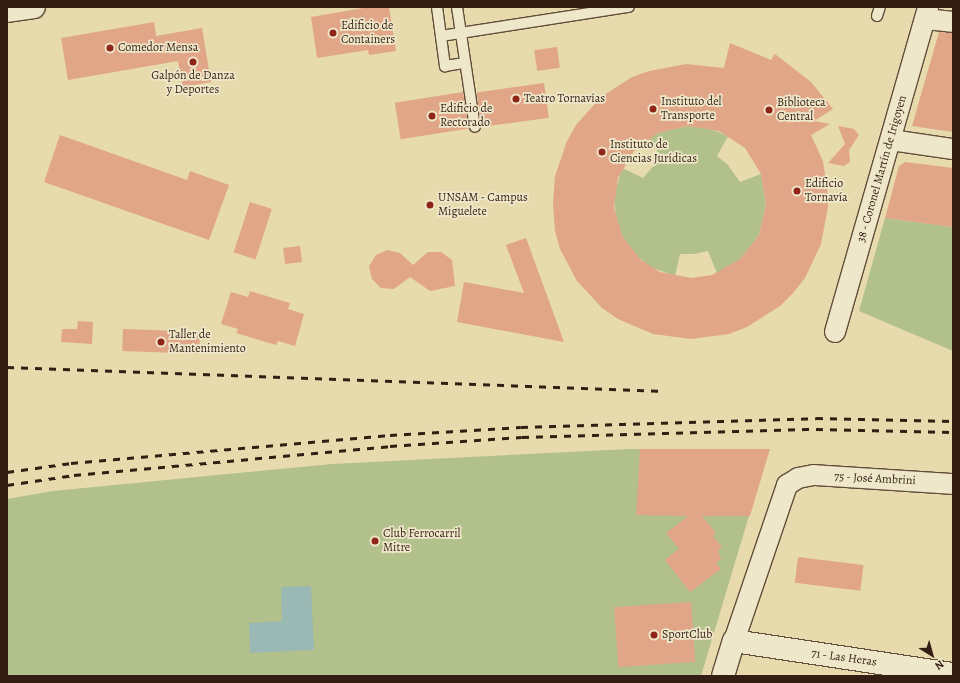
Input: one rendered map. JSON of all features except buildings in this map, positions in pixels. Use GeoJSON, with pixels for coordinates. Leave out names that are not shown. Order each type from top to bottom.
{"type":"FeatureCollection","features":[{"type":"Feature","properties":{"kind":"street"},"geometry":{"type":"LineString","coordinates":[[10,11],[34,7]]}},
{"type":"Feature","properties":{"kind":"street"},"geometry":{"type":"LineString","coordinates":[[927,13],[953,22]]}},
{"type":"Feature","properties":{"kind":"street","name":"38 - Coronel Martín de Irigoyen"},"geometry":{"type":"LineString","coordinates":[[835,332],[927,13]]}},
{"type":"Feature","properties":{"kind":"street"},"geometry":{"type":"LineString","coordinates":[[891,140],[953,149]]}},
{"type":"Feature","properties":{"kind":"street","name":"75 - José Ambrini"},"geometry":{"type":"LineString","coordinates":[[734,641],[783,493],[787,485],[798,478],[814,475],[953,484]]}},
{"type":"Feature","properties":{"kind":"street"},"geometry":{"type":"LineString","coordinates":[[723,676],[734,641]]}},
{"type":"Feature","properties":{"kind":"street","name":"71 - Las Heras"},"geometry":{"type":"LineString","coordinates":[[734,641],[953,674]]}},
{"type":"Feature","properties":{"kind":"lane"},"geometry":{"type":"LineString","coordinates":[[437,7],[445,66],[465,63]]}},
{"type":"Feature","properties":{"kind":"lane"},"geometry":{"type":"LineString","coordinates":[[457,7],[475,127]]}},
{"type":"Feature","properties":{"kind":"lane"},"geometry":{"type":"LineString","coordinates":[[441,36],[629,7]]}},
{"type":"Feature","properties":{"kind":"green space"},"geometry":{"type":"Polygon","coordinates":[[[688,126],[709,128],[728,136],[717,156],[728,165],[740,182],[761,174],[766,205],[759,235],[740,259],[717,273],[708,251],[694,254],[680,254],[675,276],[650,267],[634,253],[623,237],[616,218],[614,197],[622,168],[643,178],[661,157],[649,138],[658,133],[688,126]]]}},
{"type":"Feature","properties":{"kind":"green space"},"geometry":{"type":"Polygon","coordinates":[[[885,218],[953,227],[953,351],[859,311],[885,218]]]}},
{"type":"Feature","properties":{"kind":"green space","name":"Club Ferrocarril Mitre"},"geometry":{"type":"Polygon","coordinates":[[[629,449],[769,449],[701,676],[7,676],[7,499],[53,491],[332,464],[629,449]]]}},
{"type":"Feature","properties":{"kind":"water"},"geometry":{"type":"Polygon","coordinates":[[[311,586],[314,650],[250,653],[249,623],[282,621],[281,587],[311,586]]]}},
{"type":"Feature","properties":{"kind":"railway"},"geometry":{"type":"LineString","coordinates":[[7,367],[665,391]]}},
{"type":"Feature","properties":{"kind":"railway"},"geometry":{"type":"LineString","coordinates":[[7,472],[71,463],[390,435],[521,427],[816,418],[953,421]]}},
{"type":"Feature","properties":{"kind":"railway"},"geometry":{"type":"LineString","coordinates":[[7,485],[74,475],[390,446],[522,437],[816,429],[953,432]]}},
{"type":"Feature","properties":{"kind":"place","name":"Edificio de Containers"},"geometry":{"type":"Point","coordinates":[333,33]}},
{"type":"Feature","properties":{"kind":"place","name":"Comedor Mensa"},"geometry":{"type":"Point","coordinates":[110,48]}},
{"type":"Feature","properties":{"kind":"place","name":"Galpón de Danza y Deportes"},"geometry":{"type":"Point","coordinates":[193,62]}},
{"type":"Feature","properties":{"kind":"place","name":"Teatro Tornavías"},"geometry":{"type":"Point","coordinates":[516,99]}},
{"type":"Feature","properties":{"kind":"place","name":"Instituto del Transporte"},"geometry":{"type":"Point","coordinates":[653,109]}},
{"type":"Feature","properties":{"kind":"place","name":"Biblioteca Central"},"geometry":{"type":"Point","coordinates":[769,110]}},
{"type":"Feature","properties":{"kind":"place","name":"Edificio de Rectorado"},"geometry":{"type":"Point","coordinates":[432,116]}},
{"type":"Feature","properties":{"kind":"place","name":"Instituto de Ciencias Jurídicas"},"geometry":{"type":"Point","coordinates":[602,152]}},
{"type":"Feature","properties":{"kind":"place","name":"Edificio Tornavía"},"geometry":{"type":"Point","coordinates":[797,191]}},
{"type":"Feature","properties":{"kind":"place","name":"UNSAM - Campus Miguelete"},"geometry":{"type":"Point","coordinates":[430,205]}},
{"type":"Feature","properties":{"kind":"place","name":"Taller de Mantenimiento"},"geometry":{"type":"Point","coordinates":[161,342]}},
{"type":"Feature","properties":{"kind":"place","name":"Club Ferrocarril Mitre"},"geometry":{"type":"Point","coordinates":[375,541]}},
{"type":"Feature","properties":{"kind":"place","name":"SportClub"},"geometry":{"type":"Point","coordinates":[654,635]}}]}
